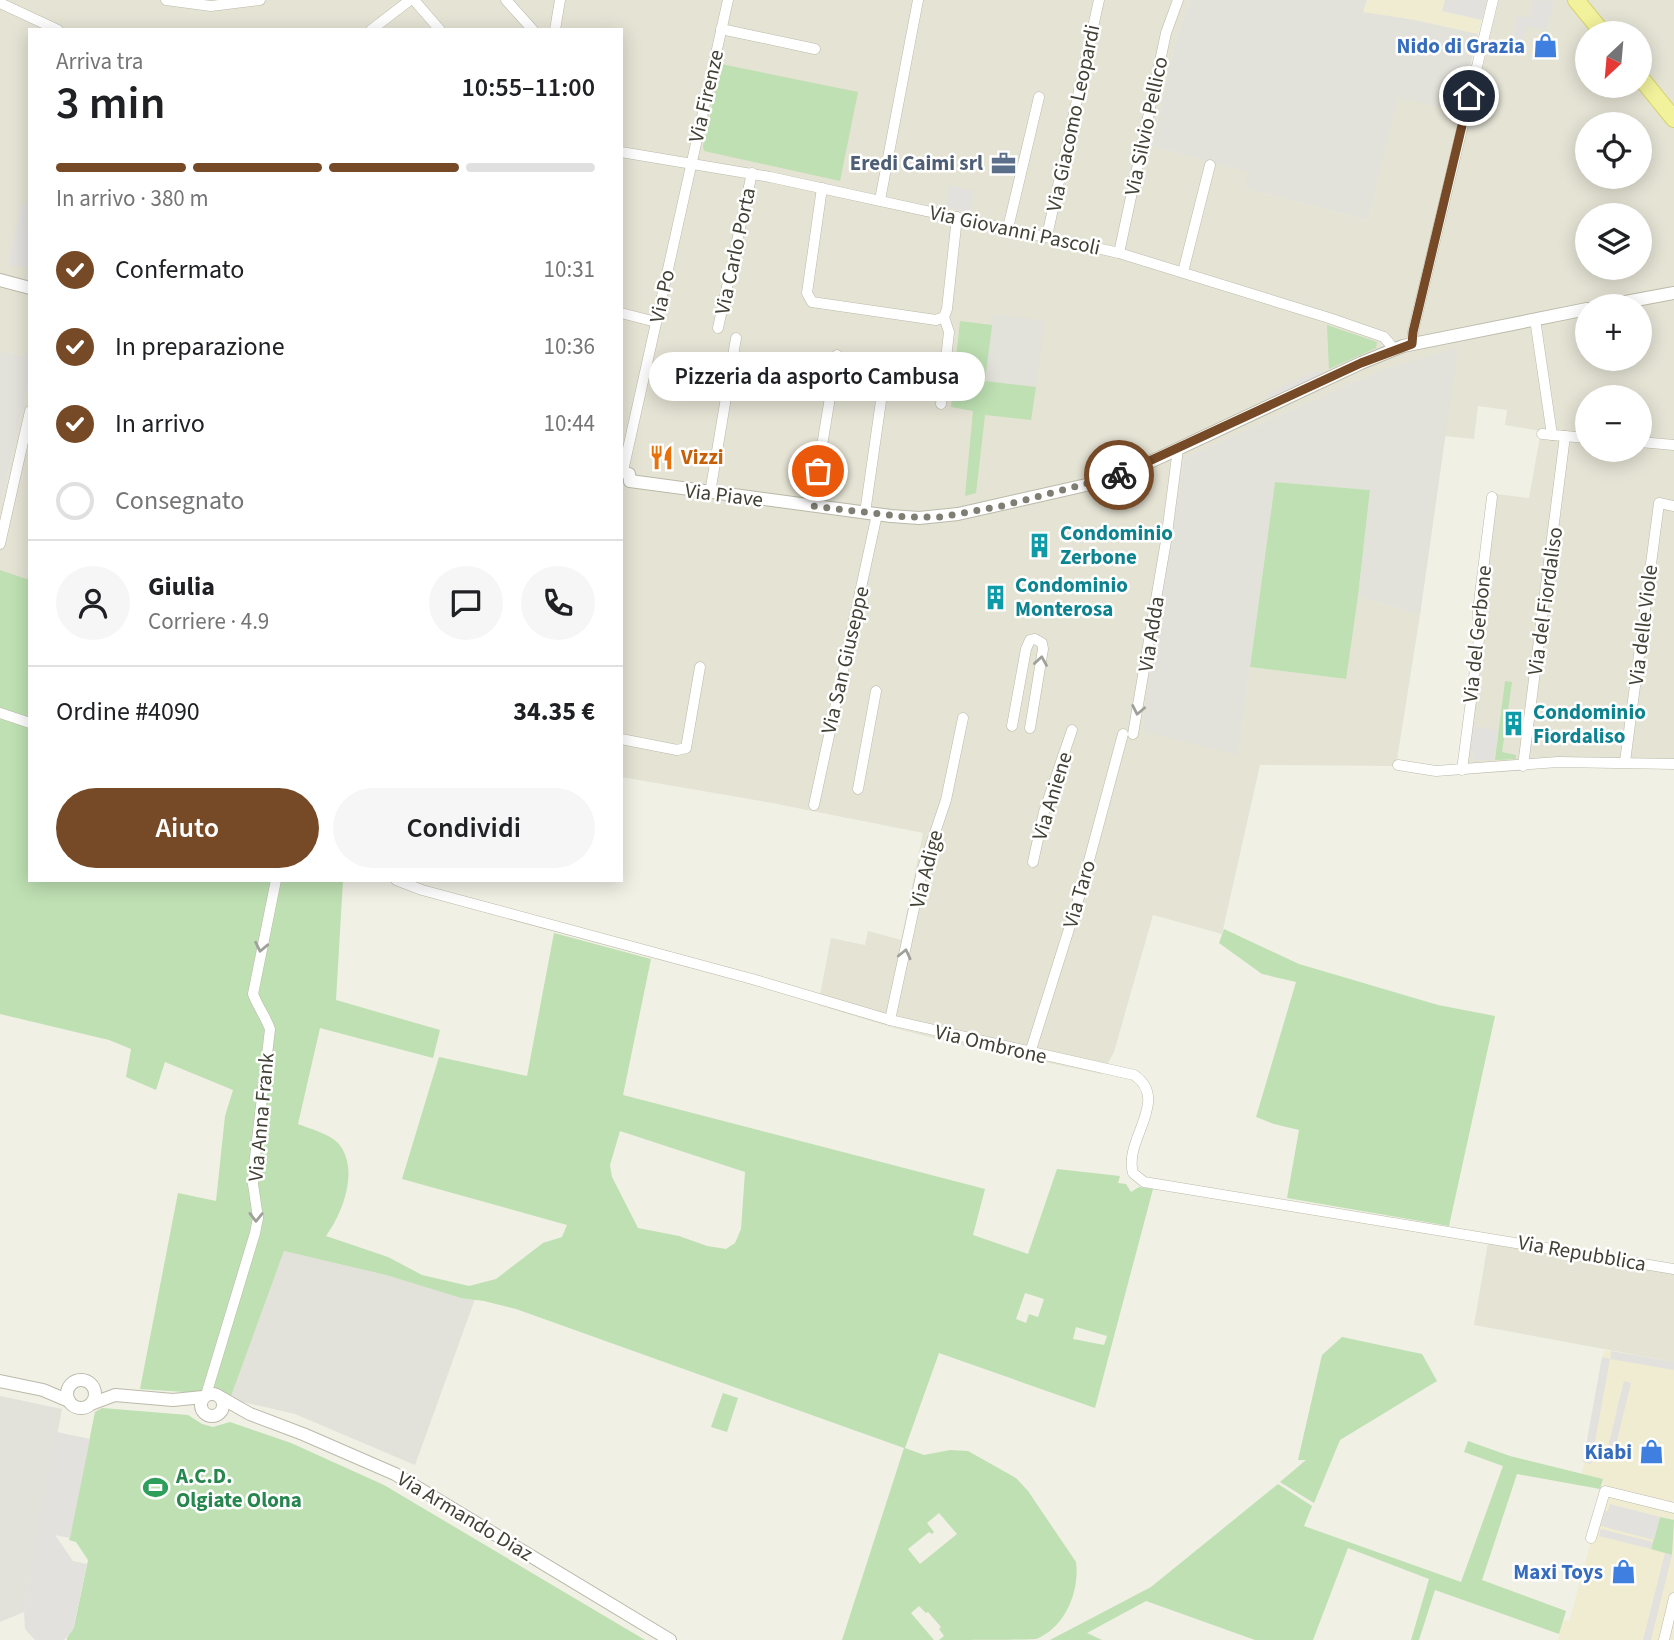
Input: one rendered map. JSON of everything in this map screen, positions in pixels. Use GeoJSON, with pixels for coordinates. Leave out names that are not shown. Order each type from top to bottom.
{"type":"FeatureCollection","features":[{"type":"Feature","properties":{"kind":"main road"},"geometry":{"type":"LineString","coordinates":[[1576,0],[1594,21]]}},
{"type":"Feature","properties":{"kind":"main road"},"geometry":{"type":"LineString","coordinates":[[1652,92],[1674,119]]}},
{"type":"Feature","properties":{"kind":"street"},"geometry":{"type":"LineString","coordinates":[[166,0],[211,6],[260,0]]}},
{"type":"Feature","properties":{"kind":"street"},"geometry":{"type":"LineString","coordinates":[[374,28],[412,0],[438,28]]}},
{"type":"Feature","properties":{"kind":"street"},"geometry":{"type":"LineString","coordinates":[[506,0],[531,28]]}},
{"type":"Feature","properties":{"kind":"street"},"geometry":{"type":"LineString","coordinates":[[555,28],[560,0]]}},
{"type":"Feature","properties":{"kind":"street","name":"Via Firenze"},"geometry":{"type":"LineString","coordinates":[[691,162],[728,0]]}},
{"type":"Feature","properties":{"kind":"street"},"geometry":{"type":"LineString","coordinates":[[880,200],[918,0]]}},
{"type":"Feature","properties":{"kind":"street","name":"Via Giacomo Leopardi"},"geometry":{"type":"LineString","coordinates":[[1047,236],[1099,0]]}},
{"type":"Feature","properties":{"kind":"street","name":"Via Silvio Pellico"},"geometry":{"type":"LineString","coordinates":[[1119,253],[1166,33],[1178,0]]}},
{"type":"Feature","properties":{"kind":"street"},"geometry":{"type":"LineString","coordinates":[[1412,344],[1493,0]]}},
{"type":"Feature","properties":{"kind":"street"},"geometry":{"type":"LineString","coordinates":[[0,3],[54,28]]}},
{"type":"Feature","properties":{"kind":"street","name":"Via Firenze"},"geometry":{"type":"LineString","coordinates":[[721,29],[815,49]]}},
{"type":"Feature","properties":{"kind":"street"},"geometry":{"type":"LineString","coordinates":[[1009,228],[1039,97]]}},
{"type":"Feature","properties":{"kind":"street","name":"Via Giovanni Pascoli"},"geometry":{"type":"LineString","coordinates":[[623,152],[752,173],[1119,253],[1381,336],[1389,340],[1394,349]]}},
{"type":"Feature","properties":{"kind":"street","name":"Via Po"},"geometry":{"type":"LineString","coordinates":[[624,478],[691,162]]}},
{"type":"Feature","properties":{"kind":"street"},"geometry":{"type":"LineString","coordinates":[[1182,272],[1210,165]]}},
{"type":"Feature","properties":{"kind":"street","name":"Via Carlo Porta"},"geometry":{"type":"LineString","coordinates":[[718,328],[752,173]]}},
{"type":"Feature","properties":{"kind":"street"},"geometry":{"type":"LineString","coordinates":[[822,188],[807,293],[812,302],[936,320],[944,317],[947,312],[957,217]]}},
{"type":"Feature","properties":{"kind":"street"},"geometry":{"type":"LineString","coordinates":[[0,280],[28,287]]}},
{"type":"Feature","properties":{"kind":"street"},"geometry":{"type":"LineString","coordinates":[[1652,297],[1674,293]]}},
{"type":"Feature","properties":{"kind":"street","name":"Via Piave"},"geometry":{"type":"LineString","coordinates":[[624,478],[710,493],[871,514],[934,517],[1002,506],[1106,480],[1394,349],[1455,334],[1575,311]]}},
{"type":"Feature","properties":{"kind":"street"},"geometry":{"type":"LineString","coordinates":[[623,314],[656,322]]}},
{"type":"Feature","properties":{"kind":"street"},"geometry":{"type":"LineString","coordinates":[[942,404],[949,332],[944,317]]}},
{"type":"Feature","properties":{"kind":"street"},"geometry":{"type":"LineString","coordinates":[[1535,319],[1547,435],[1575,437]]}},
{"type":"Feature","properties":{"kind":"street"},"geometry":{"type":"LineString","coordinates":[[710,493],[736,338]]}},
{"type":"Feature","properties":{"kind":"street"},"geometry":{"type":"LineString","coordinates":[[812,506],[837,355]]}},
{"type":"Feature","properties":{"kind":"street","name":"Via San Giuseppe"},"geometry":{"type":"LineString","coordinates":[[814,805],[871,514],[886,366]]}},
{"type":"Feature","properties":{"kind":"street"},"geometry":{"type":"LineString","coordinates":[[0,544],[28,420]]}},
{"type":"Feature","properties":{"kind":"street","name":"Via del Fiordaliso"},"geometry":{"type":"LineString","coordinates":[[1523,766],[1565,436]]}},
{"type":"Feature","properties":{"kind":"street"},"geometry":{"type":"LineString","coordinates":[[1652,443],[1674,444]]}},
{"type":"Feature","properties":{"kind":"street","name":"Via Adda"},"geometry":{"type":"LineString","coordinates":[[1128,734],[1160,578],[1178,449]]}},
{"type":"Feature","properties":{"kind":"street","name":"Via del Gerbone"},"geometry":{"type":"LineString","coordinates":[[1462,770],[1479,639],[1478,611],[1492,497]]}},
{"type":"Feature","properties":{"kind":"street","name":"Via delle Viole"},"geometry":{"type":"LineString","coordinates":[[1625,762],[1658,503],[1674,506]]}},
{"type":"Feature","properties":{"kind":"street"},"geometry":{"type":"LineString","coordinates":[[1012,726],[1026,649],[1030,640],[1035,639],[1042,643],[1043,649],[1030,728]]}},
{"type":"Feature","properties":{"kind":"street"},"geometry":{"type":"LineString","coordinates":[[623,738],[677,750],[686,748],[700,667]]}},
{"type":"Feature","properties":{"kind":"street"},"geometry":{"type":"LineString","coordinates":[[858,789],[876,691]]}},
{"type":"Feature","properties":{"kind":"street"},"geometry":{"type":"LineString","coordinates":[[0,713],[28,722]]}},
{"type":"Feature","properties":{"kind":"street","name":"Via Adige"},"geometry":{"type":"LineString","coordinates":[[891,1020],[926,857],[946,800],[962,718]]}},
{"type":"Feature","properties":{"kind":"street","name":"Via Aniene"},"geometry":{"type":"LineString","coordinates":[[1033,862],[1044,812],[1072,730]]}},
{"type":"Feature","properties":{"kind":"street","name":"Via Taro"},"geometry":{"type":"LineString","coordinates":[[1030,1053],[1128,734]]}},
{"type":"Feature","properties":{"kind":"street"},"geometry":{"type":"LineString","coordinates":[[1398,765],[1436,771],[1558,762],[1674,764]]}},
{"type":"Feature","properties":{"kind":"street","name":"Via Anna Frank"},"geometry":{"type":"LineString","coordinates":[[205,1396],[258,1218],[253,1184],[254,1166],[270,1028],[253,994],[276,882]]}},
{"type":"Feature","properties":{"kind":"street","name":"Via Ombrone"},"geometry":{"type":"LineString","coordinates":[[401,882],[891,1020],[1134,1075],[1143,1081],[1148,1091],[1148,1104],[1131,1159],[1131,1167],[1136,1177],[1144,1182],[1489,1237]]}},
{"type":"Feature","properties":{"kind":"street","name":"Via Repubblica"},"geometry":{"type":"LineString","coordinates":[[1489,1237],[1674,1269]]}},
{"type":"Feature","properties":{"kind":"street","name":"Via Armando Diaz"},"geometry":{"type":"LineString","coordinates":[[43,1390],[57,1389],[78,1380],[115,1395],[173,1400],[213,1393],[250,1414],[395,1474],[670,1640]]}},
{"type":"Feature","properties":{"kind":"street","name":"Via Armando Diaz"},"geometry":{"type":"LineString","coordinates":[[0,1381],[43,1390],[77,1407],[115,1395]]}},
{"type":"Feature","properties":{"kind":"street"},"geometry":{"type":"LineString","coordinates":[[91,1384],[95,1395],[91,1404]]}},
{"type":"Feature","properties":{"kind":"street"},"geometry":{"type":"LineString","coordinates":[[69,1385],[66,1392],[69,1401]]}},
{"type":"Feature","properties":{"kind":"street"},"geometry":{"type":"LineString","coordinates":[[204,1413],[201,1404],[205,1396]]}},
{"type":"Feature","properties":{"kind":"street"},"geometry":{"type":"LineString","coordinates":[[218,1414],[223,1408],[220,1397]]}},
{"type":"Feature","properties":{"kind":"street","name":"Via Armando Diaz"},"geometry":{"type":"LineString","coordinates":[[173,1400],[211,1416],[231,1412],[250,1414]]}},
{"type":"Feature","properties":{"kind":"street"},"geometry":{"type":"LineString","coordinates":[[1591,1538],[1605,1491],[1674,1508]]}},
{"type":"Feature","properties":{"kind":"street"},"geometry":{"type":"LineString","coordinates":[[1664,1640],[1674,1598]]}},
{"type":"Feature","properties":{"kind":"shaded area"},"geometry":{"type":"Polygon","coordinates":[[[0,0],[1191,0],[1177,35],[1152,146],[1249,172],[1245,188],[1368,220],[1398,96],[1471,115],[1499,0],[1674,0],[1674,764],[1466,765],[1479,647],[1472,623],[1489,493],[1529,498],[1541,431],[1505,425],[1507,410],[1478,406],[1474,439],[1445,436],[1457,348],[1374,373],[1184,458],[1143,726],[1238,754],[1250,667],[1345,679],[1358,596],[1420,615],[1396,766],[1260,765],[1222,934],[1153,915],[1114,1052],[1102,1074],[1005,1056],[894,1028],[818,1005],[831,938],[865,945],[868,931],[901,940],[923,833],[623,777],[623,28],[28,28],[28,357],[0,351],[0,0]]]}},
{"type":"Feature","properties":{"kind":"shaded area"},"geometry":{"type":"Polygon","coordinates":[[[1191,0],[1367,0],[1363,12],[1478,34],[1459,112],[1398,97],[1368,220],[1245,188],[1248,172],[1152,146],[1177,35],[1191,0]]]}},
{"type":"Feature","properties":{"kind":"shaded area"},"geometry":{"type":"Polygon","coordinates":[[[1367,0],[1487,0],[1478,34],[1363,12],[1367,0]]]}},
{"type":"Feature","properties":{"kind":"shaded area"},"geometry":{"type":"Polygon","coordinates":[[[1445,0],[1487,0],[1482,20],[1442,11],[1445,0]]]}},
{"type":"Feature","properties":{"kind":"shaded area"},"geometry":{"type":"Polygon","coordinates":[[[1534,0],[1554,1],[1546,30],[1526,26],[1519,56],[1509,54],[1518,16],[1530,18],[1534,0]]]}},
{"type":"Feature","properties":{"kind":"shaded area"},"geometry":{"type":"Polygon","coordinates":[[[951,185],[974,191],[969,213],[946,207],[951,185]]]}},
{"type":"Feature","properties":{"kind":"shaded area"},"geometry":{"type":"Polygon","coordinates":[[[21,204],[28,206],[28,268],[9,265],[21,204]]]}},
{"type":"Feature","properties":{"kind":"shaded area"},"geometry":{"type":"Polygon","coordinates":[[[993,314],[1045,321],[1036,387],[985,381],[993,314]]]}},
{"type":"Feature","properties":{"kind":"shaded area"},"geometry":{"type":"Polygon","coordinates":[[[1458,347],[1420,615],[1358,596],[1370,490],[1275,482],[1238,755],[1147,732],[1143,726],[1147,693],[1184,458],[1374,373],[1458,347]]]}},
{"type":"Feature","properties":{"kind":"shaded area"},"geometry":{"type":"Polygon","coordinates":[[[0,351],[28,357],[28,386],[0,507],[0,351]]]}},
{"type":"Feature","properties":{"kind":"shaded area"},"geometry":{"type":"Polygon","coordinates":[[[1317,371],[1325,374],[1265,402],[1269,393],[1317,371]]]}},
{"type":"Feature","properties":{"kind":"shaded area"},"geometry":{"type":"Polygon","coordinates":[[[28,386],[28,579],[0,570],[0,507],[28,386]]]}},
{"type":"Feature","properties":{"kind":"shaded area"},"geometry":{"type":"Polygon","coordinates":[[[1471,726],[1498,730],[1493,760],[1474,760],[1474,752],[1468,751],[1471,726]]]}},
{"type":"Feature","properties":{"kind":"shaded area"},"geometry":{"type":"Polygon","coordinates":[[[1489,1237],[1674,1270],[1674,1362],[1474,1325],[1489,1237]]]}},
{"type":"Feature","properties":{"kind":"shaded area"},"geometry":{"type":"Polygon","coordinates":[[[284,1251],[386,1275],[461,1298],[475,1299],[415,1465],[295,1414],[230,1399],[284,1251]]]}},
{"type":"Feature","properties":{"kind":"shaded area"},"geometry":{"type":"Polygon","coordinates":[[[1604,1350],[1674,1362],[1674,1640],[1558,1640],[1563,1620],[1569,1622],[1605,1491],[1603,1479],[1582,1474],[1604,1350]]]}},
{"type":"Feature","properties":{"kind":"shaded area"},"geometry":{"type":"Polygon","coordinates":[[[1611,1351],[1674,1362],[1674,1370],[1610,1359],[1611,1351]]]}},
{"type":"Feature","properties":{"kind":"shaded area"},"geometry":{"type":"Polygon","coordinates":[[[1602,1357],[1610,1359],[1591,1464],[1583,1462],[1602,1357]]]}},
{"type":"Feature","properties":{"kind":"shaded area"},"geometry":{"type":"Polygon","coordinates":[[[1624,1381],[1631,1383],[1613,1457],[1606,1455],[1624,1381]]]}},
{"type":"Feature","properties":{"kind":"shaded area"},"geometry":{"type":"Polygon","coordinates":[[[0,1396],[62,1409],[24,1612],[0,1622],[0,1396]]]}},
{"type":"Feature","properties":{"kind":"shaded area"},"geometry":{"type":"Polygon","coordinates":[[[57,1432],[90,1439],[70,1538],[55,1535],[73,1561],[87,1564],[73,1630],[64,1640],[35,1640],[25,1629],[24,1612],[57,1432]]]}},
{"type":"Feature","properties":{"kind":"shaded area"},"geometry":{"type":"Polygon","coordinates":[[[1610,1504],[1660,1517],[1654,1540],[1601,1526],[1610,1504]]]}},
{"type":"Feature","properties":{"kind":"shaded area"},"geometry":{"type":"Polygon","coordinates":[[[1601,1529],[1653,1542],[1651,1549],[1599,1536],[1601,1529]]]}},
{"type":"Feature","properties":{"kind":"shaded area"},"geometry":{"type":"Polygon","coordinates":[[[1665,1553],[1672,1555],[1651,1640],[1643,1640],[1665,1553]]]}},
{"type":"Feature","properties":{"kind":"green space"},"geometry":{"type":"Polygon","coordinates":[[[721,64],[858,92],[840,181],[704,151],[721,64]]]}},
{"type":"Feature","properties":{"kind":"green space"},"geometry":{"type":"Polygon","coordinates":[[[960,321],[992,325],[985,381],[1036,387],[1031,420],[985,415],[976,493],[965,496],[973,411],[951,407],[960,321]]]}},
{"type":"Feature","properties":{"kind":"green space"},"geometry":{"type":"Polygon","coordinates":[[[1327,325],[1377,342],[1376,348],[1329,369],[1327,325]]]}},
{"type":"Feature","properties":{"kind":"green space"},"geometry":{"type":"Polygon","coordinates":[[[1275,482],[1370,490],[1346,679],[1250,667],[1275,482]]]}},
{"type":"Feature","properties":{"kind":"green space"},"geometry":{"type":"Polygon","coordinates":[[[0,570],[28,579],[28,717],[0,708],[0,570]]]}},
{"type":"Feature","properties":{"kind":"green space"},"geometry":{"type":"Polygon","coordinates":[[[1505,681],[1512,682],[1502,752],[1516,755],[1516,759],[1495,760],[1505,681]]]}},
{"type":"Feature","properties":{"kind":"green space"},"geometry":{"type":"Polygon","coordinates":[[[0,718],[28,725],[28,882],[343,882],[336,1000],[440,1030],[433,1058],[320,1028],[298,1124],[324,1134],[338,1143],[348,1165],[347,1190],[343,1203],[326,1236],[388,1257],[422,1275],[469,1286],[496,1279],[543,1243],[562,1237],[567,1225],[402,1179],[439,1057],[527,1076],[554,933],[651,959],[623,1095],[985,1189],[973,1235],[1028,1254],[1057,1169],[1120,1176],[1118,1183],[1126,1184],[1131,1192],[1139,1187],[1153,1189],[1095,1408],[939,1353],[905,1448],[924,1455],[950,1450],[968,1451],[1016,1478],[1028,1491],[1076,1562],[1076,1585],[1068,1607],[1055,1626],[1036,1639],[939,1640],[944,1636],[939,1629],[941,1627],[919,1606],[911,1613],[934,1640],[842,1640],[904,1448],[516,1309],[461,1298],[386,1275],[284,1251],[230,1399],[224,1391],[216,1388],[208,1388],[199,1393],[140,1389],[178,1193],[216,1201],[225,1116],[233,1090],[165,1062],[156,1090],[126,1077],[131,1049],[109,1040],[0,1014],[0,718]],[[620,1131],[610,1165],[612,1177],[638,1228],[726,1249],[735,1243],[741,1229],[745,1172],[620,1131]],[[1025,1293],[1016,1319],[1026,1323],[1029,1314],[1038,1317],[1044,1299],[1025,1293]],[[1076,1327],[1073,1339],[1104,1345],[1107,1336],[1076,1327]],[[939,1513],[927,1523],[934,1532],[929,1532],[908,1549],[920,1564],[957,1534],[939,1513]]]}},
{"type":"Feature","properties":{"kind":"green space"},"geometry":{"type":"Polygon","coordinates":[[[1224,929],[1299,964],[1438,1005],[1495,1016],[1449,1226],[1287,1198],[1299,1130],[1256,1117],[1296,982],[1262,974],[1219,943],[1224,929]]]}},
{"type":"Feature","properties":{"kind":"green space"},"geometry":{"type":"Polygon","coordinates":[[[1342,1337],[1422,1354],[1437,1381],[1340,1440],[1314,1503],[1280,1482],[1306,1460],[1298,1460],[1322,1355],[1342,1337]]]}},
{"type":"Feature","properties":{"kind":"green space"},"geometry":{"type":"Polygon","coordinates":[[[723,1393],[738,1398],[727,1432],[711,1427],[723,1393]]]}},
{"type":"Feature","properties":{"kind":"green space"},"geometry":{"type":"Polygon","coordinates":[[[102,1408],[188,1415],[213,1427],[230,1422],[291,1443],[384,1485],[645,1640],[67,1640],[74,1627],[88,1560],[76,1542],[69,1540],[95,1412],[102,1408]]]}},
{"type":"Feature","properties":{"kind":"green space"},"geometry":{"type":"Polygon","coordinates":[[[1468,1441],[1510,1456],[1603,1479],[1600,1489],[1517,1474],[1482,1580],[1566,1611],[1559,1634],[1435,1590],[1419,1640],[1411,1640],[1429,1579],[1348,1548],[1313,1640],[1255,1640],[1146,1601],[1087,1633],[1102,1640],[1050,1640],[1151,1587],[1278,1484],[1312,1506],[1304,1526],[1461,1582],[1503,1466],[1464,1452],[1468,1441]]]}},
{"type":"Feature","properties":{"kind":"green space"},"geometry":{"type":"Polygon","coordinates":[[[1660,1517],[1674,1520],[1672,1555],[1651,1549],[1660,1517]]]}},
{"type":"Feature","properties":{"kind":"way so far"},"geometry":{"type":"LineString","coordinates":[[818,471],[812,506],[919,518],[1002,506],[1119,475]]}},
{"type":"Feature","properties":{"kind":"place","name":"Nido di Grazia"},"geometry":{"type":"Point","coordinates":[1545,46]}},
{"type":"Feature","properties":{"kind":"place","name":"Eredi Caimi srl"},"geometry":{"type":"Point","coordinates":[1003,163]}},
{"type":"Feature","properties":{"kind":"place","name":"Vizzi"},"geometry":{"type":"Point","coordinates":[661,457]}},
{"type":"Feature","properties":{"kind":"place","name":"Pizzeria da asporto Cambusa"},"geometry":{"type":"Point","coordinates":[818,471]}},
{"type":"Feature","properties":{"kind":"place","name":"Condominio Zerbone"},"geometry":{"type":"Point","coordinates":[1040,545]}},
{"type":"Feature","properties":{"kind":"place","name":"Condominio Monterosa"},"geometry":{"type":"Point","coordinates":[995,597]}},
{"type":"Feature","properties":{"kind":"place","name":"Condominio Fiordaliso"},"geometry":{"type":"Point","coordinates":[1513,724]}},
{"type":"Feature","properties":{"kind":"place","name":"Kiabi"},"geometry":{"type":"Point","coordinates":[1652,1452]}},
{"type":"Feature","properties":{"kind":"place","name":"A.C.D. Olgiate Olona"},"geometry":{"type":"Point","coordinates":[156,1488]}},
{"type":"Feature","properties":{"kind":"place","name":"Maxi Toys"},"geometry":{"type":"Point","coordinates":[1623,1572]}},
{"type":"Feature","properties":{"kind":"route"},"geometry":{"type":"LineString","coordinates":[[1119,475],[1361,363],[1412,344],[1469,96]]}}]}
